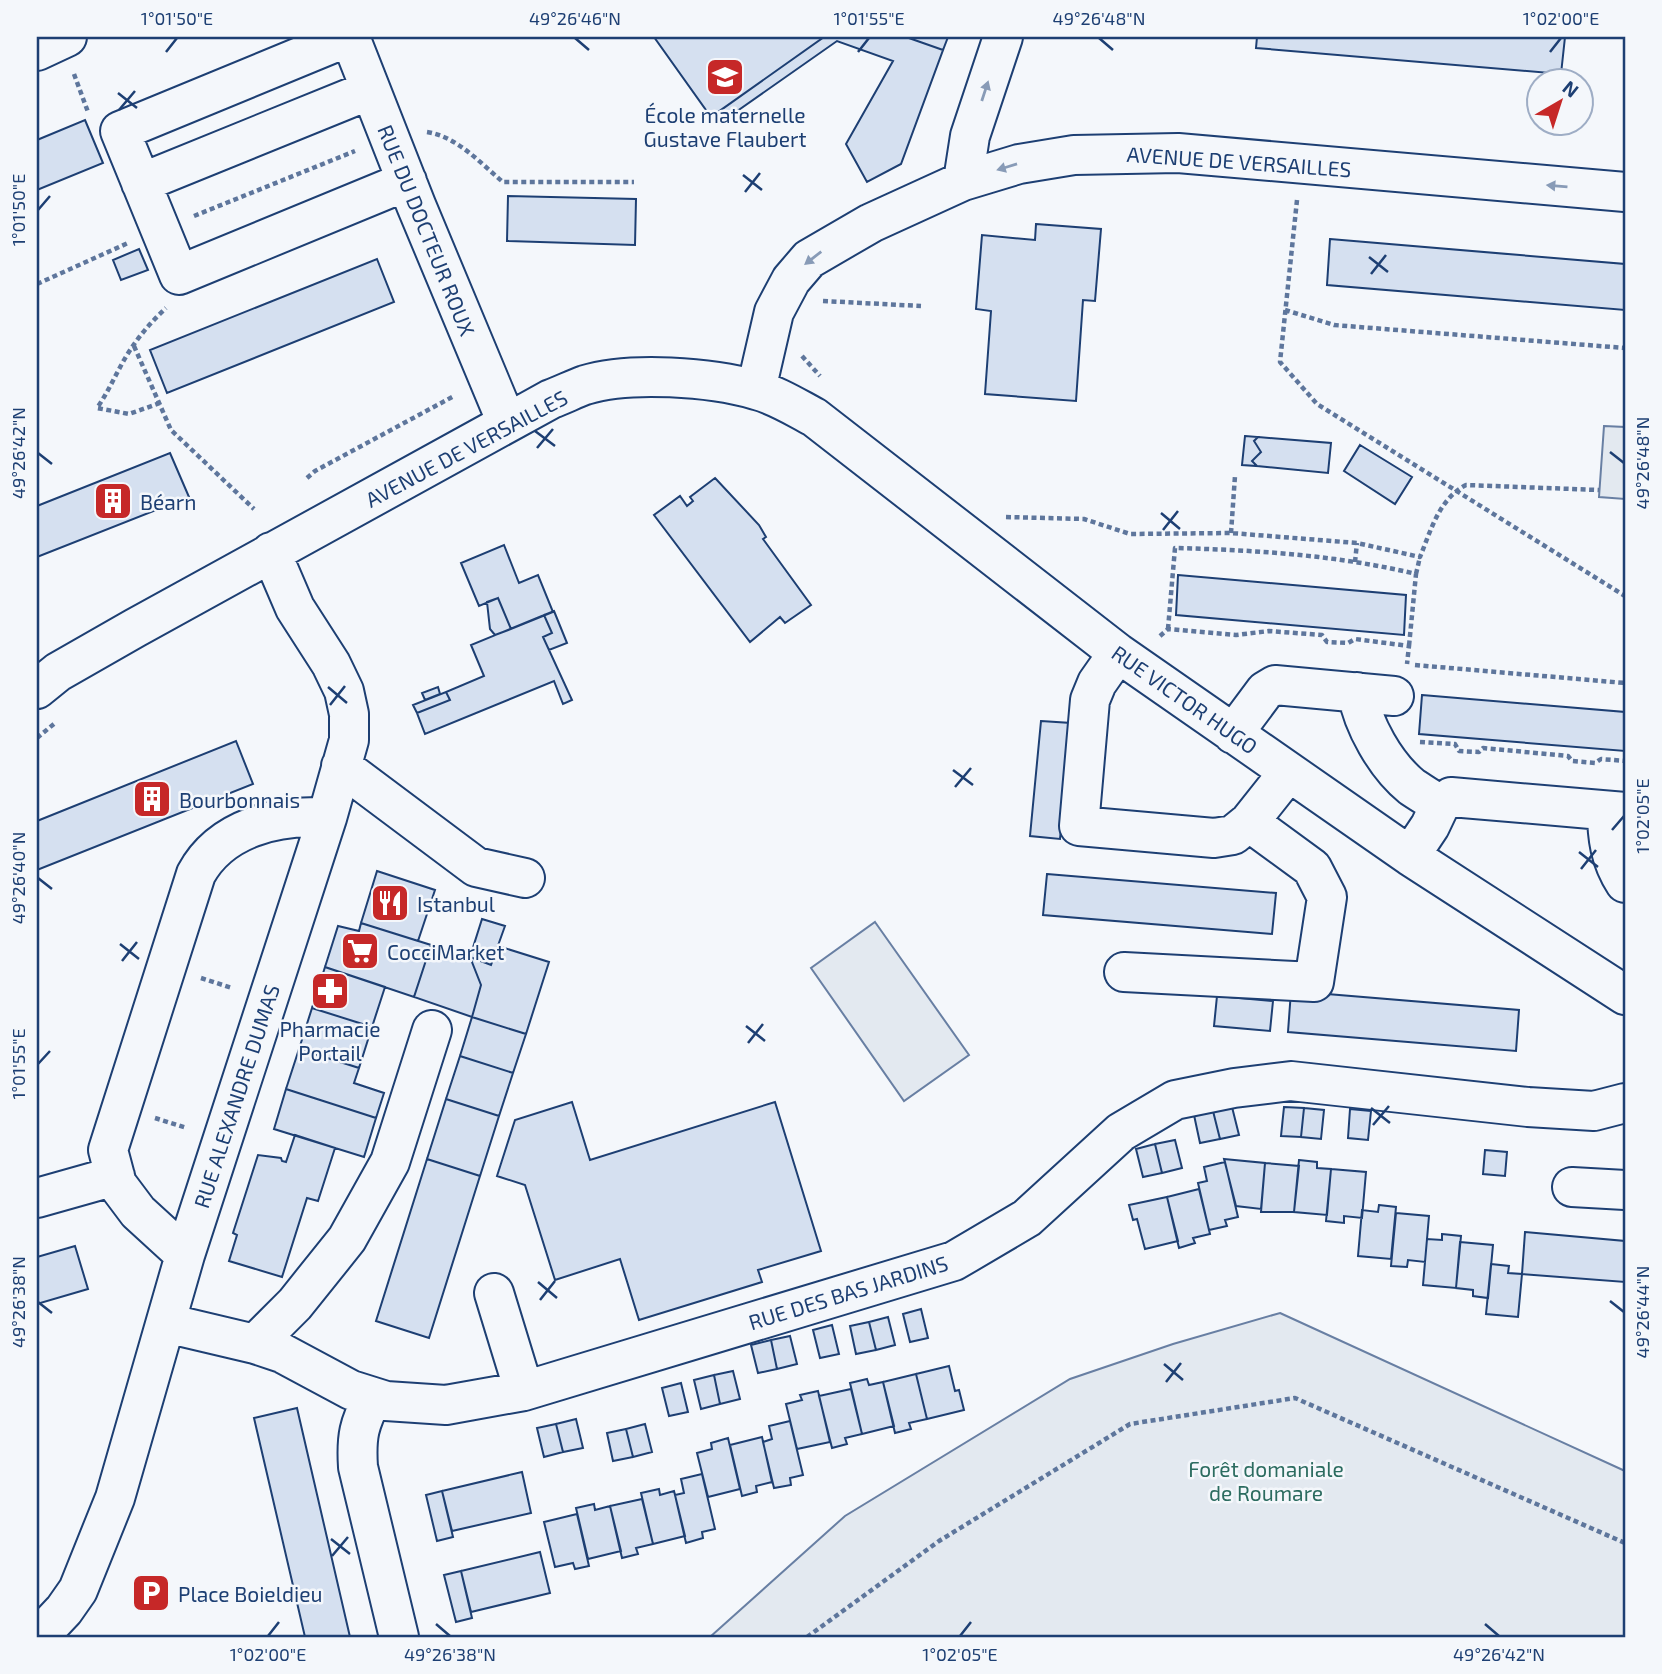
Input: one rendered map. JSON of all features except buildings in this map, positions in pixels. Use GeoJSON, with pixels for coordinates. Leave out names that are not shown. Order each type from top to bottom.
{"type":"FeatureCollection","features":[{"type":"Feature","properties":{"kind":"street"},"geometry":{"type":"LineString","coordinates":[[37,51],[67,37]]}},
{"type":"Feature","properties":{"kind":"street"},"geometry":{"type":"LineString","coordinates":[[349,37],[120,131],[179,275],[407,181]]}},
{"type":"Feature","properties":{"kind":"street","name":"RUE DU DOCTEUR ROUX"},"geometry":{"type":"LineString","coordinates":[[349,37],[507,423]]}},
{"type":"Feature","properties":{"kind":"street"},"geometry":{"type":"LineString","coordinates":[[963,181],[970,136],[1003,37]]}},
{"type":"Feature","properties":{"kind":"street"},"geometry":{"type":"LineString","coordinates":[[141,183],[370,90]]}},
{"type":"Feature","properties":{"kind":"street","name":"AVENUE DE VERSAILLES"},"geometry":{"type":"LineString","coordinates":[[37,689],[66,667],[271,552],[507,423],[586,385],[618,380],[674,378],[709,380],[755,390],[774,316],[791,279],[809,259],[871,223],[963,181],[1019,164],[1074,155],[1178,153],[1625,192]]}},
{"type":"Feature","properties":{"kind":"street","name":"RUE VICTOR HUGO"},"geometry":{"type":"LineString","coordinates":[[755,390],[778,398],[814,417],[1118,653],[1409,856],[1625,995]]}},
{"type":"Feature","properties":{"kind":"street","name":"RUE ALEXANDRE DUMAS"},"geometry":{"type":"LineString","coordinates":[[37,1633],[48,1627],[64,1611],[82,1580],[116,1497],[185,1255],[327,818],[349,740],[349,714],[344,691],[331,664],[295,608],[271,552]]}},
{"type":"Feature","properties":{"kind":"street"},"geometry":{"type":"LineString","coordinates":[[1118,653],[1097,683],[1090,700],[1079,827],[1214,838],[1233,835],[1249,822],[1288,773]]}},
{"type":"Feature","properties":{"kind":"street"},"geometry":{"type":"LineString","coordinates":[[1233,734],[1265,691],[1275,685],[1357,692],[1401,680]]}},
{"type":"Feature","properties":{"kind":"street"},"geometry":{"type":"LineString","coordinates":[[1357,692],[1360,708],[1392,765],[1410,785],[1440,805]]}},
{"type":"Feature","properties":{"kind":"street"},"geometry":{"type":"LineString","coordinates":[[341,766],[476,867],[525,878]]}},
{"type":"Feature","properties":{"kind":"street"},"geometry":{"type":"LineString","coordinates":[[1409,856],[1430,826],[1440,805],[1451,797],[1616,811],[1609,849],[1616,869],[1625,883]]}},
{"type":"Feature","properties":{"kind":"street"},"geometry":{"type":"LineString","coordinates":[[185,1255],[138,1212],[117,1184],[108,1150],[196,874],[213,850],[226,840],[271,820],[308,816],[327,818]]}},
{"type":"Feature","properties":{"kind":"street"},"geometry":{"type":"LineString","coordinates":[[1124,972],[1314,982],[1327,897],[1312,868],[1249,822]]}},
{"type":"Feature","properties":{"kind":"street"},"geometry":{"type":"LineString","coordinates":[[255,1344],[295,1304],[354,1228],[390,1162],[432,1030]]}},
{"type":"Feature","properties":{"kind":"street","name":"RUE DES BAS JARDINS"},"geometry":{"type":"LineString","coordinates":[[166,1323],[282,1353],[351,1390],[386,1401],[446,1405],[524,1391],[954,1261],[1027,1218],[1121,1132],[1175,1100],[1234,1087],[1291,1082],[1528,1107],[1594,1111],[1625,1103]]}},
{"type":"Feature","properties":{"kind":"street"},"geometry":{"type":"LineString","coordinates":[[37,1198],[115,1176]]}},
{"type":"Feature","properties":{"kind":"street"},"geometry":{"type":"LineString","coordinates":[[1572,1187],[1625,1190]]}},
{"type":"Feature","properties":{"kind":"street"},"geometry":{"type":"LineString","coordinates":[[494,1293],[524,1391]]}},
{"type":"Feature","properties":{"kind":"street"},"geometry":{"type":"LineString","coordinates":[[373,1397],[359,1426],[356,1442],[358,1467],[400,1637]]}},
{"type":"Feature","properties":{"kind":"path"},"geometry":{"type":"LineString","coordinates":[[1301,164],[1280,362],[1317,404],[1625,596]]}},
{"type":"Feature","properties":{"kind":"path"},"geometry":{"type":"LineString","coordinates":[[774,316],[921,306]]}},
{"type":"Feature","properties":{"kind":"path"},"geometry":{"type":"LineString","coordinates":[[1285,310],[1334,324],[1625,348]]}},
{"type":"Feature","properties":{"kind":"path"},"geometry":{"type":"LineString","coordinates":[[774,316],[796,340],[802,356],[830,384]]}},
{"type":"Feature","properties":{"kind":"path"},"geometry":{"type":"LineString","coordinates":[[134,345],[171,430],[254,509]]}},
{"type":"Feature","properties":{"kind":"path"},"geometry":{"type":"LineString","coordinates":[[307,478],[315,471],[474,385],[491,383]]}},
{"type":"Feature","properties":{"kind":"path"},"geometry":{"type":"LineString","coordinates":[[97,408],[129,414],[160,403]]}},
{"type":"Feature","properties":{"kind":"path"},"geometry":{"type":"LineString","coordinates":[[1231,533],[1235,476]]}},
{"type":"Feature","properties":{"kind":"path"},"geometry":{"type":"LineString","coordinates":[[1409,646],[1420,557],[1441,508],[1456,490],[1466,485],[1599,491]]}},
{"type":"Feature","properties":{"kind":"path"},"geometry":{"type":"LineString","coordinates":[[1009,525],[998,517],[1084,519],[1130,534],[1231,533],[1357,543],[1420,557]]}},
{"type":"Feature","properties":{"kind":"path"},"geometry":{"type":"LineString","coordinates":[[1355,562],[1357,543]]}},
{"type":"Feature","properties":{"kind":"path"},"geometry":{"type":"LineString","coordinates":[[1168,629],[1175,548],[1219,549],[1355,562],[1416,573]]}},
{"type":"Feature","properties":{"kind":"path"},"geometry":{"type":"LineString","coordinates":[[1160,636],[1167,642]]}},
{"type":"Feature","properties":{"kind":"path"},"geometry":{"type":"LineString","coordinates":[[1401,680],[1625,683]]}},
{"type":"Feature","properties":{"kind":"path"},"geometry":{"type":"LineString","coordinates":[[1415,742],[1455,744],[1460,751],[1479,752],[1483,748],[1567,756],[1572,761],[1595,763],[1601,758],[1625,761]]}},
{"type":"Feature","properties":{"kind":"path"},"geometry":{"type":"LineString","coordinates":[[166,968],[267,999]]}},
{"type":"Feature","properties":{"kind":"path"},"geometry":{"type":"LineString","coordinates":[[121,1108],[221,1139]]}},
{"type":"Feature","properties":{"kind":"path"},"geometry":{"type":"LineString","coordinates":[[807,1637],[939,1541],[1130,1424],[1295,1398],[1625,1542]]}},
{"type":"Feature","properties":{"kind":"green space"},"geometry":{"type":"Polygon","coordinates":[[[1604,426],[1625,427],[1625,499],[1599,497],[1604,426]]]}},
{"type":"Feature","properties":{"kind":"green space"},"geometry":{"type":"Polygon","coordinates":[[[875,922],[969,1055],[904,1101],[811,968],[875,922]]]}},
{"type":"Feature","properties":{"kind":"green space","name":"Forêt domaniale de Roumare"},"geometry":{"type":"Polygon","coordinates":[[[1280,1313],[1625,1471],[1625,1637],[710,1637],[845,1516],[1070,1379],[1173,1344],[1280,1313]]]}},
{"type":"Feature","properties":{"kind":"place","name":"École maternelle Gustave Flaubert"},"geometry":{"type":"Point","coordinates":[725,77]}},
{"type":"Feature","properties":{"kind":"place","name":"Béarn"},"geometry":{"type":"Point","coordinates":[113,501]}},
{"type":"Feature","properties":{"kind":"place","name":"Bourbonnais"},"geometry":{"type":"Point","coordinates":[152,799]}},
{"type":"Feature","properties":{"kind":"place","name":"Istanbul"},"geometry":{"type":"Point","coordinates":[390,903]}},
{"type":"Feature","properties":{"kind":"place","name":"CocciMarket"},"geometry":{"type":"Point","coordinates":[360,951]}},
{"type":"Feature","properties":{"kind":"place","name":"Pharmacie Portail"},"geometry":{"type":"Point","coordinates":[330,991]}},
{"type":"Feature","properties":{"kind":"place","name":"Place Boieldieu"},"geometry":{"type":"Point","coordinates":[151,1593]}}]}
